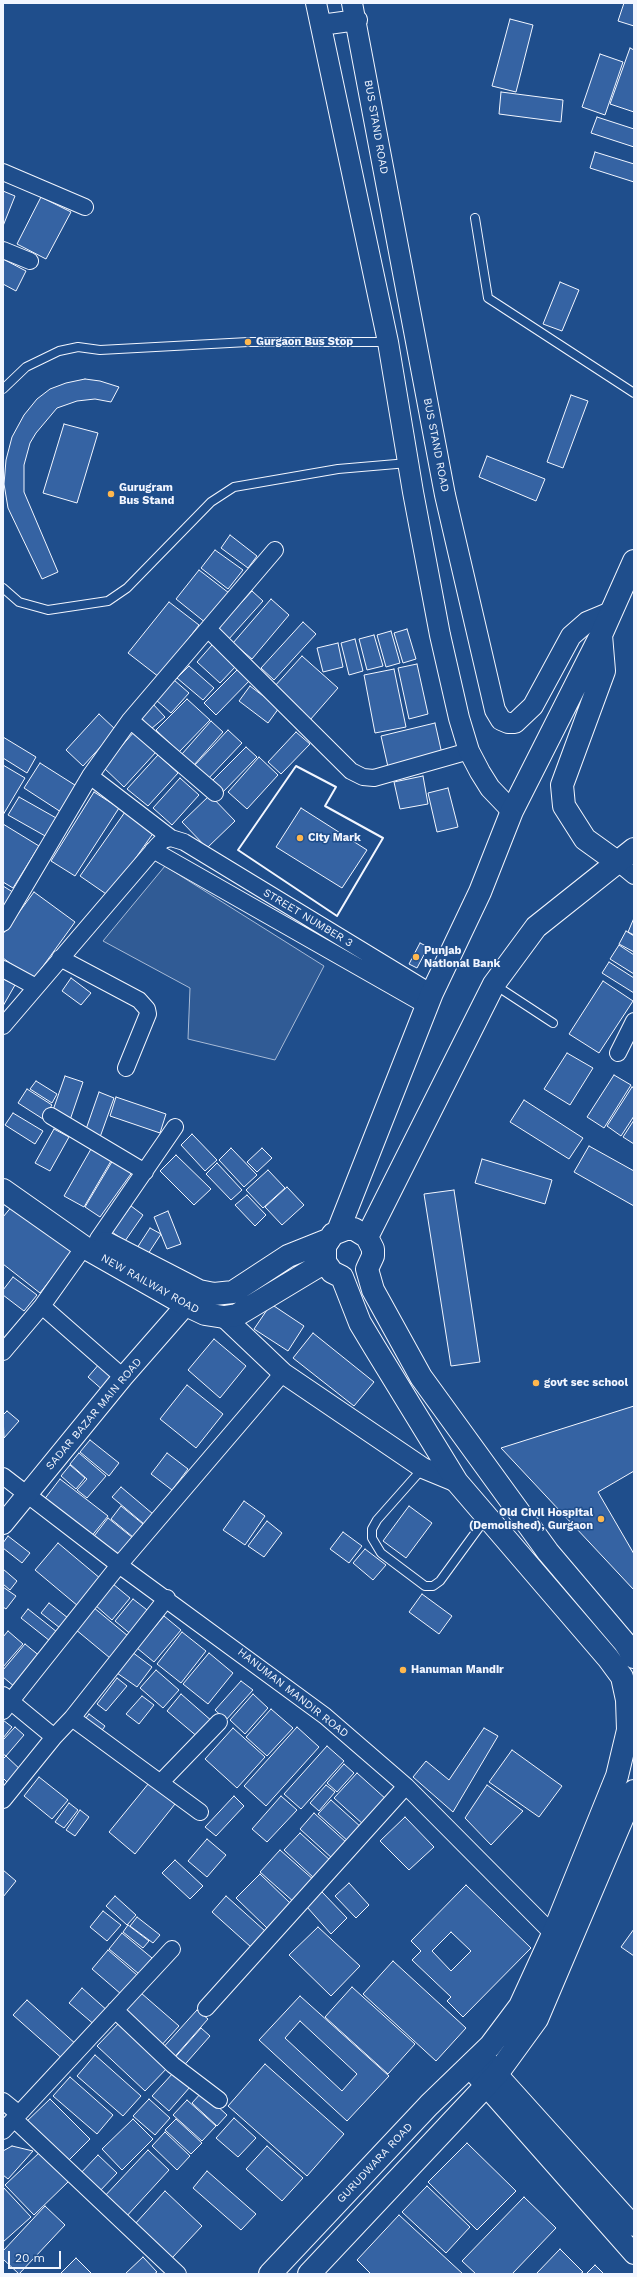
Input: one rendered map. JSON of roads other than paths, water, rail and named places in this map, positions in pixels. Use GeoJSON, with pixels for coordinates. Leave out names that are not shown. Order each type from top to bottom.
{"type":"FeatureCollection","features":[{"type":"Feature","properties":{"kind":"main road"},"geometry":{"type":"LineString","coordinates":[[488,1516],[457,1482],[360,1323],[342,1277],[332,1272],[325,1262],[324,1254],[429,999],[480,892],[512,811],[601,635],[634,561]]}},
{"type":"Feature","properties":{"kind":"main road"},"geometry":{"type":"LineString","coordinates":[[601,635],[604,671],[562,785],[564,806],[585,839],[626,855]]}},
{"type":"Feature","properties":{"kind":"main road"},"geometry":{"type":"LineString","coordinates":[[367,1237],[494,984],[536,927],[626,855]]}},
{"type":"Feature","properties":{"kind":"main road","name":"NEW RAILWAY ROAD"},"geometry":{"type":"LineString","coordinates":[[3,1173],[91,1243],[199,1291],[214,1294],[233,1292],[288,1256],[333,1235]]}},
{"type":"Feature","properties":{"kind":"main road","name":"NEW RAILWAY ROAD"},"geometry":{"type":"LineString","coordinates":[[3,1190],[91,1243],[186,1305],[205,1314],[224,1318],[237,1316],[325,1262]]}},
{"type":"Feature","properties":{"kind":"main road"},"geometry":{"type":"LineString","coordinates":[[333,1235],[354,1229],[367,1237],[373,1249],[373,1256],[368,1269],[373,1290],[421,1377],[548,1552],[625,1643],[634,1657]]}},
{"type":"Feature","properties":{"kind":"main road","name":"GURUDWARA ROAD"},"geometry":{"type":"LineString","coordinates":[[270,2274],[429,2105],[490,2046],[520,2006],[553,1934],[617,1776],[628,1730],[627,1700],[622,1677],[608,1658],[488,1516]]}},
{"type":"Feature","properties":{"kind":"main road"},"geometry":{"type":"LineString","coordinates":[[309,2274],[491,2080],[537,2019],[634,1791]]}},
{"type":"Feature","properties":{"kind":"street"},"geometry":{"type":"LineString","coordinates":[[316,3],[388,342],[408,463],[440,635],[459,718],[469,751],[490,788],[512,811]]}},
{"type":"Feature","properties":{"kind":"street"},"geometry":{"type":"LineString","coordinates":[[321,25],[354,12]]}},
{"type":"Feature","properties":{"kind":"street","name":"BUS STAND ROAD"},"geometry":{"type":"LineString","coordinates":[[354,12],[445,495],[495,710],[500,720],[508,723],[515,723],[533,706],[552,674],[571,636],[587,622],[611,612]]}},
{"type":"Feature","properties":{"kind":"street"},"geometry":{"type":"LineString","coordinates":[[3,172],[85,207]]}},
{"type":"Feature","properties":{"kind":"street"},"geometry":{"type":"LineString","coordinates":[[3,250],[30,261]]}},
{"type":"Feature","properties":{"kind":"street"},"geometry":{"type":"LineString","coordinates":[[3,923],[90,776],[130,720],[209,630],[276,550]]}},
{"type":"Feature","properties":{"kind":"street"},"geometry":{"type":"LineString","coordinates":[[209,630],[351,771],[363,777],[374,778],[469,751]]}},
{"type":"Feature","properties":{"kind":"street"},"geometry":{"type":"LineString","coordinates":[[130,720],[215,793]]}},
{"type":"Feature","properties":{"kind":"street","name":"STREET NUMBER 3"},"geometry":{"type":"LineString","coordinates":[[90,776],[178,840],[429,999]]}},
{"type":"Feature","properties":{"kind":"street"},"geometry":{"type":"LineString","coordinates":[[3,1026],[153,850],[163,840],[178,840]]}},
{"type":"Feature","properties":{"kind":"street"},"geometry":{"type":"LineString","coordinates":[[153,850],[429,999]]}},
{"type":"Feature","properties":{"kind":"street"},"geometry":{"type":"LineString","coordinates":[[626,855],[634,876]]}},
{"type":"Feature","properties":{"kind":"street"},"geometry":{"type":"LineString","coordinates":[[60,958],[139,1000],[147,1008],[148,1014],[126,1068]]}},
{"type":"Feature","properties":{"kind":"street"},"geometry":{"type":"LineString","coordinates":[[3,969],[36,987]]}},
{"type":"Feature","properties":{"kind":"street"},"geometry":{"type":"LineString","coordinates":[[618,1053],[634,1021]]}},
{"type":"Feature","properties":{"kind":"street"},"geometry":{"type":"LineString","coordinates":[[51,1116],[145,1172]]}},
{"type":"Feature","properties":{"kind":"street"},"geometry":{"type":"LineString","coordinates":[[3,1352],[42,1306],[91,1243],[145,1172],[175,1127]]}},
{"type":"Feature","properties":{"kind":"street","name":"SADAR BAZAR MAIN ROAD"},"geometry":{"type":"LineString","coordinates":[[3,1524],[123,1377],[186,1305]]}},
{"type":"Feature","properties":{"kind":"street"},"geometry":{"type":"LineString","coordinates":[[42,1306],[123,1377]]}},
{"type":"Feature","properties":{"kind":"street"},"geometry":{"type":"LineString","coordinates":[[224,1318],[283,1373],[423,1468],[457,1482]]}},
{"type":"Feature","properties":{"kind":"street"},"geometry":{"type":"LineString","coordinates":[[54,1737],[6,1702],[119,1565],[283,1373]]}},
{"type":"Feature","properties":{"kind":"street","name":"HANUMAN MANDIR ROAD"},"geometry":{"type":"LineString","coordinates":[[3,1476],[119,1565],[167,1598],[325,1716],[406,1786],[553,1934]]}},
{"type":"Feature","properties":{"kind":"street"},"geometry":{"type":"LineString","coordinates":[[3,1800],[54,1737],[72,1718],[167,1598]]}},
{"type":"Feature","properties":{"kind":"street"},"geometry":{"type":"LineString","coordinates":[[72,1718],[200,1812]]}},
{"type":"Feature","properties":{"kind":"street"},"geometry":{"type":"LineString","coordinates":[[161,1782],[219,1722]]}},
{"type":"Feature","properties":{"kind":"street"},"geometry":{"type":"LineString","coordinates":[[206,2008],[406,1786]]}},
{"type":"Feature","properties":{"kind":"street"},"geometry":{"type":"LineString","coordinates":[[3,2131],[172,1949]]}},
{"type":"Feature","properties":{"kind":"street"},"geometry":{"type":"LineString","coordinates":[[115,2010],[173,2065],[218,2100]]}},
{"type":"Feature","properties":{"kind":"street"},"geometry":{"type":"LineString","coordinates":[[475,2060],[634,2254]]}},
{"type":"Feature","properties":{"kind":"street"},"geometry":{"type":"LineString","coordinates":[[491,2080],[634,2226]]}},
{"type":"Feature","properties":{"kind":"street"},"geometry":{"type":"LineString","coordinates":[[3,2101],[178,2274]]}},
{"type":"Feature","properties":{"kind":"lane"},"geometry":{"type":"LineString","coordinates":[[475,218],[488,298],[634,392]]}},
{"type":"Feature","properties":{"kind":"lane"},"geometry":{"type":"LineString","coordinates":[[3,389],[26,367],[58,351],[78,347],[100,350],[248,342],[388,342]]}},
{"type":"Feature","properties":{"kind":"lane"},"geometry":{"type":"LineString","coordinates":[[3,588],[19,602],[48,610],[108,601],[127,588],[211,502],[234,487],[338,469],[408,463]]}},
{"type":"Feature","properties":{"kind":"lane"},"geometry":{"type":"LineString","coordinates":[[494,984],[553,1023]]}},
{"type":"Feature","properties":{"kind":"lane"},"geometry":{"type":"LineString","coordinates":[[423,1468],[377,1520],[372,1529],[372,1538],[381,1553],[419,1582],[425,1586],[433,1586],[440,1581],[488,1516]]}},
{"type":"Feature","properties":{"kind":"place","name":"Gurgaon Bus Stop"},"geometry":{"type":"Point","coordinates":[248,342]}},
{"type":"Feature","properties":{"kind":"place","name":"Gurugram Bus Stand"},"geometry":{"type":"Point","coordinates":[111,494]}},
{"type":"Feature","properties":{"kind":"place","name":"City Mark"},"geometry":{"type":"Point","coordinates":[300,838]}},
{"type":"Feature","properties":{"kind":"place","name":"Punjab National Bank"},"geometry":{"type":"Point","coordinates":[416,957]}},
{"type":"Feature","properties":{"kind":"place","name":"govt sec school"},"geometry":{"type":"Point","coordinates":[536,1383]}},
{"type":"Feature","properties":{"kind":"place","name":"Old Civil Hospital (Demolished), Gurgaon"},"geometry":{"type":"Point","coordinates":[601,1519]}},
{"type":"Feature","properties":{"kind":"place","name":"Hanuman Mandir"},"geometry":{"type":"Point","coordinates":[403,1670]}}]}
